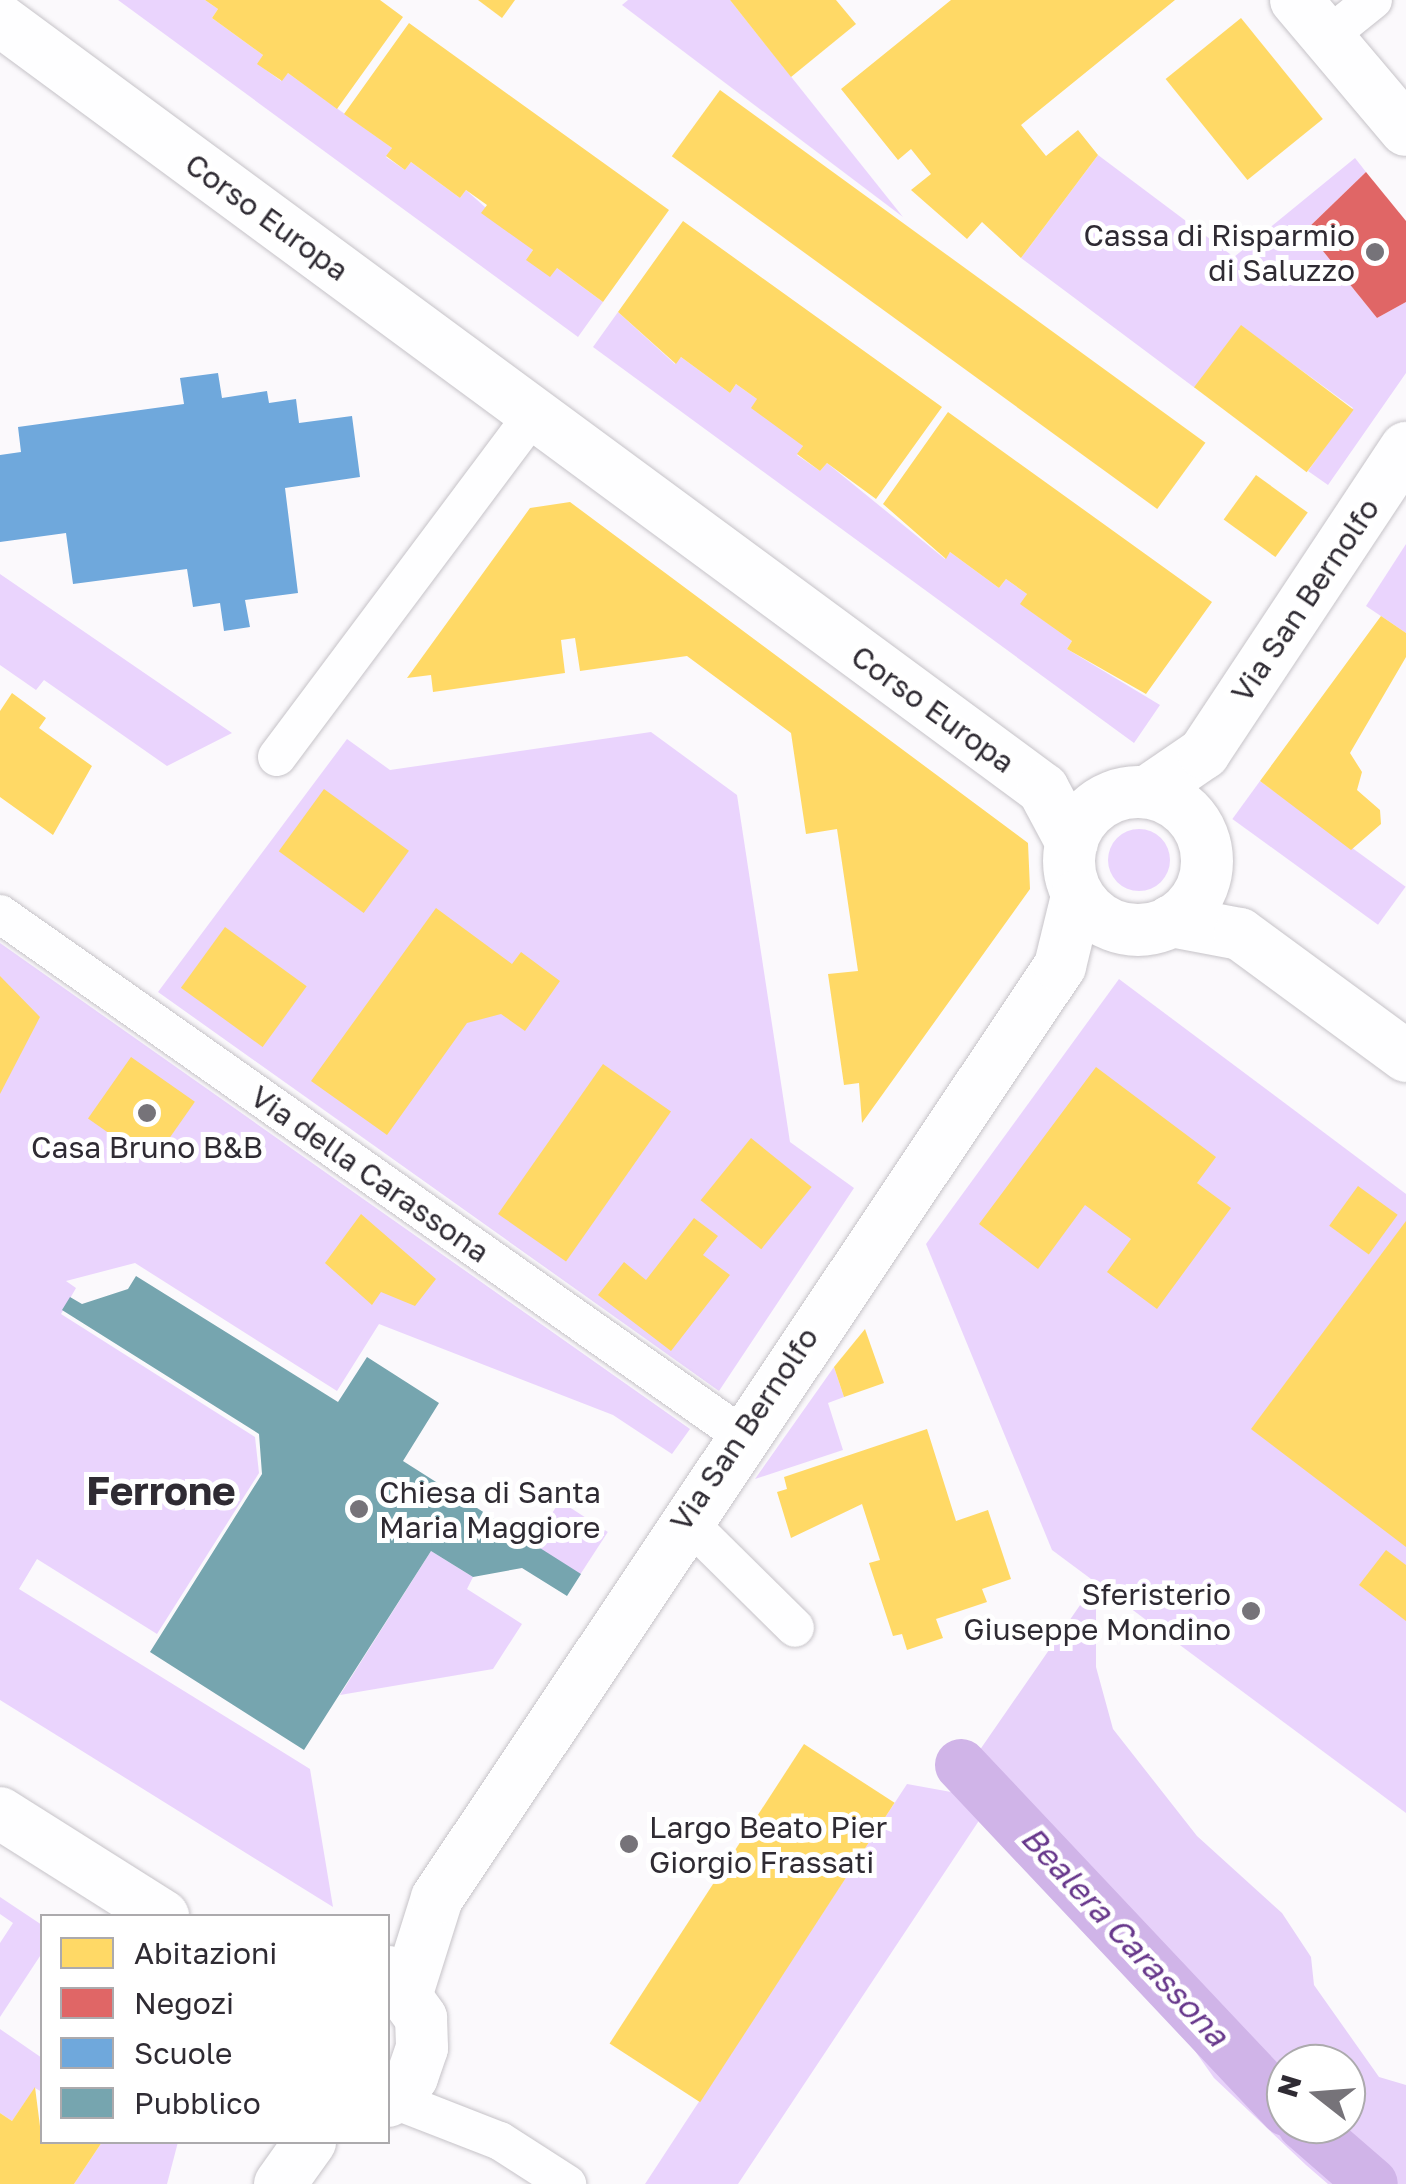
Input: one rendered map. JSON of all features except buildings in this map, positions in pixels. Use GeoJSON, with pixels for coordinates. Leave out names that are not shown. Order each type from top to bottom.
{"type":"FeatureCollection","features":[{"type":"Feature","properties":{"kind":"street"},"geometry":{"type":"LineString","coordinates":[[1373,0],[1311,19],[1406,130]]}},
{"type":"Feature","properties":{"kind":"street","name":"Corso Europa"},"geometry":{"type":"LineString","coordinates":[[0,20],[1043,789],[1072,843],[1078,896]]}},
{"type":"Feature","properties":{"kind":"street"},"geometry":{"type":"LineString","coordinates":[[277,757],[534,414]]}},
{"type":"Feature","properties":{"kind":"street","name":"Via San Bernolfo"},"geometry":{"type":"LineString","coordinates":[[1194,822],[1204,753],[1406,448]]}},
{"type":"Feature","properties":{"kind":"street","name":"Via San Bernolfo"},"geometry":{"type":"LineString","coordinates":[[1126,796],[1204,753]]}},
{"type":"Feature","properties":{"kind":"street","name":"Corso Europa"},"geometry":{"type":"LineString","coordinates":[[1043,789],[1126,796],[1194,822]]}},
{"type":"Feature","properties":{"kind":"street"},"geometry":{"type":"LineString","coordinates":[[1072,843],[1126,796]]}},
{"type":"Feature","properties":{"kind":"street"},"geometry":{"type":"LineString","coordinates":[[1194,822],[1206,873],[1240,934],[1406,1056]]}},
{"type":"Feature","properties":{"kind":"street"},"geometry":{"type":"LineString","coordinates":[[1148,924],[1206,873]]}},
{"type":"Feature","properties":{"kind":"street"},"geometry":{"type":"LineString","coordinates":[[1078,896],[1148,924],[1240,934]]}},
{"type":"Feature","properties":{"kind":"street","name":"Via San Bernolfo"},"geometry":{"type":"LineString","coordinates":[[422,2048],[398,1981],[437,1898],[740,1434],[1060,966],[1078,896]]}},
{"type":"Feature","properties":{"kind":"street","name":"Via della Carassona"},"geometry":{"type":"LineString","coordinates":[[0,914],[740,1434]]}},
{"type":"Feature","properties":{"kind":"street","name":"Via San Bernolfo"},"geometry":{"type":"LineString","coordinates":[[1060,966],[1148,924]]}},
{"type":"Feature","properties":{"kind":"street"},"geometry":{"type":"LineString","coordinates":[[684,1518],[794,1628]]}},
{"type":"Feature","properties":{"kind":"street"},"geometry":{"type":"LineString","coordinates":[[0,1813],[160,1914]]}},
{"type":"Feature","properties":{"kind":"street","name":"Via San Bernolfo"},"geometry":{"type":"LineString","coordinates":[[390,1939],[437,1898]]}},
{"type":"Feature","properties":{"kind":"street"},"geometry":{"type":"LineString","coordinates":[[500,2141],[390,2100],[422,2048],[452,2096],[500,2141],[567,2184]]}},
{"type":"Feature","properties":{"kind":"street"},"geometry":{"type":"LineString","coordinates":[[266,2184],[276,2144]]}},
{"type":"Feature","properties":{"kind":"street"},"geometry":{"type":"LineString","coordinates":[[280,2184],[309,2144]]}},
{"type":"Feature","properties":{"kind":"shaded area"},"geometry":{"type":"Polygon","coordinates":[[[118,0],[205,0],[218,9],[212,18],[263,55],[258,64],[281,81],[288,73],[392,148],[386,157],[405,170],[411,162],[460,198],[466,190],[533,250],[527,259],[557,268],[603,302],[578,337],[118,0]]]}},
{"type":"Feature","properties":{"kind":"shaded area"},"geometry":{"type":"Polygon","coordinates":[[[628,0],[730,0],[903,217],[622,5],[628,0]]]}},
{"type":"Feature","properties":{"kind":"shaded area"},"geometry":{"type":"Polygon","coordinates":[[[1098,155],[1234,257],[1355,158],[1366,172],[1306,230],[1377,318],[1406,302],[1406,373],[1328,485],[1308,471],[1353,408],[1241,326],[1195,388],[1021,258],[1098,155]]]}},
{"type":"Feature","properties":{"kind":"shaded area"},"geometry":{"type":"Polygon","coordinates":[[[618,312],[675,364],[681,357],[730,393],[736,384],[757,399],[803,446],[797,455],[820,471],[827,463],[945,559],[950,552],[999,588],[1006,579],[1027,594],[1021,604],[1072,641],[1067,649],[1160,705],[1134,743],[593,347],[618,312]]]}},
{"type":"Feature","properties":{"kind":"shaded area"},"geometry":{"type":"Polygon","coordinates":[[[1406,544],[1406,633],[1366,606],[1406,544]]]}},
{"type":"Feature","properties":{"kind":"shaded area"},"geometry":{"type":"Polygon","coordinates":[[[0,574],[232,733],[167,766],[44,680],[36,690],[0,665],[0,574]]]}},
{"type":"Feature","properties":{"kind":"shaded area"},"geometry":{"type":"Polygon","coordinates":[[[651,732],[737,795],[790,1142],[854,1188],[719,1391],[158,992],[347,739],[390,770],[651,732]]]}},
{"type":"Feature","properties":{"kind":"shaded area"},"geometry":{"type":"Polygon","coordinates":[[[1260,781],[1406,887],[1378,925],[1232,819],[1260,781]]]}},
{"type":"Feature","properties":{"kind":"shaded area"},"geometry":{"type":"Polygon","coordinates":[[[1139,829],[1161,838],[1170,860],[1161,882],[1139,891],[1117,882],[1108,860],[1117,838],[1139,829]]]}},
{"type":"Feature","properties":{"kind":"shaded area"},"geometry":{"type":"Polygon","coordinates":[[[0,943],[690,1429],[672,1454],[613,1415],[379,1324],[337,1391],[135,1263],[66,1281],[76,1288],[61,1314],[255,1437],[259,1473],[157,1634],[37,1559],[19,1589],[310,1769],[333,1907],[0,1700],[0,943]]]}},
{"type":"Feature","properties":{"kind":"shaded area"},"geometry":{"type":"Polygon","coordinates":[[[1119,979],[1406,1194],[1406,1813],[1052,1550],[926,1244],[1119,979]]]}},
{"type":"Feature","properties":{"kind":"shaded area"},"geometry":{"type":"Polygon","coordinates":[[[834,1367],[844,1397],[828,1403],[843,1450],[755,1479],[834,1367]]]}},
{"type":"Feature","properties":{"kind":"shaded area"},"geometry":{"type":"Polygon","coordinates":[[[560,1501],[608,1532],[580,1575],[532,1544],[560,1501]]]}},
{"type":"Feature","properties":{"kind":"shaded area"},"geometry":{"type":"Polygon","coordinates":[[[431,1551],[473,1577],[467,1589],[522,1624],[493,1669],[340,1695],[431,1551]]]}},
{"type":"Feature","properties":{"kind":"shaded area"},"geometry":{"type":"Polygon","coordinates":[[[1096,1582],[1096,1667],[1113,1729],[1197,1836],[1282,1913],[1311,1957],[1314,1985],[1356,2044],[1266,2044],[1266,2127],[1214,2078],[1143,1977],[957,1783],[1096,1582]]]}},
{"type":"Feature","properties":{"kind":"shaded area"},"geometry":{"type":"Polygon","coordinates":[[[957,1783],[984,1813],[738,2184],[645,2184],[907,1784],[951,1792],[957,1783]]]}},
{"type":"Feature","properties":{"kind":"shaded area"},"geometry":{"type":"Polygon","coordinates":[[[0,1897],[40,1924],[40,1956],[0,2017],[0,1943],[13,1923],[0,1914],[0,1897]]]}},
{"type":"Feature","properties":{"kind":"shaded area"},"geometry":{"type":"Polygon","coordinates":[[[0,2029],[40,2057],[40,2091],[35,2088],[12,2121],[0,2113],[0,2029]]]}},
{"type":"Feature","properties":{"kind":"shaded area"},"geometry":{"type":"Polygon","coordinates":[[[1366,2059],[1379,2077],[1406,2085],[1406,2184],[1328,2184],[1284,2144],[1366,2144],[1366,2059]]]}},
{"type":"Feature","properties":{"kind":"shaded area"},"geometry":{"type":"Polygon","coordinates":[[[101,2144],[177,2144],[167,2184],[74,2184],[101,2144]]]}},
{"type":"Feature","properties":{"kind":"waterway","name":"Bealera Carassona"},"geometry":{"type":"LineString","coordinates":[[961,1765],[1266,2089]]}},
{"type":"Feature","properties":{"kind":"waterway","name":"Bealera Carassona"},"geometry":{"type":"LineString","coordinates":[[1326,2144],[1372,2184]]}},
{"type":"Feature","properties":{"kind":"place","name":"Cassa di Risparmio di Saluzzo"},"geometry":{"type":"Point","coordinates":[1375,252]}},
{"type":"Feature","properties":{"kind":"place","name":"Casa Bruno B&B"},"geometry":{"type":"Point","coordinates":[147,1113]}},
{"type":"Feature","properties":{"kind":"place","name":"Chiesa di Santa Maria Maggiore"},"geometry":{"type":"Point","coordinates":[359,1509]}},
{"type":"Feature","properties":{"kind":"place","name":"Sferisterio Giuseppe Mondino"},"geometry":{"type":"Point","coordinates":[1251,1611]}},
{"type":"Feature","properties":{"kind":"place","name":"Largo Beato Pier Giorgio Frassati"},"geometry":{"type":"Point","coordinates":[629,1844]}},
{"type":"Feature","properties":{"kind":"district","name":"Ferrone"},"geometry":{"type":"Point","coordinates":[161,1490]}}]}
